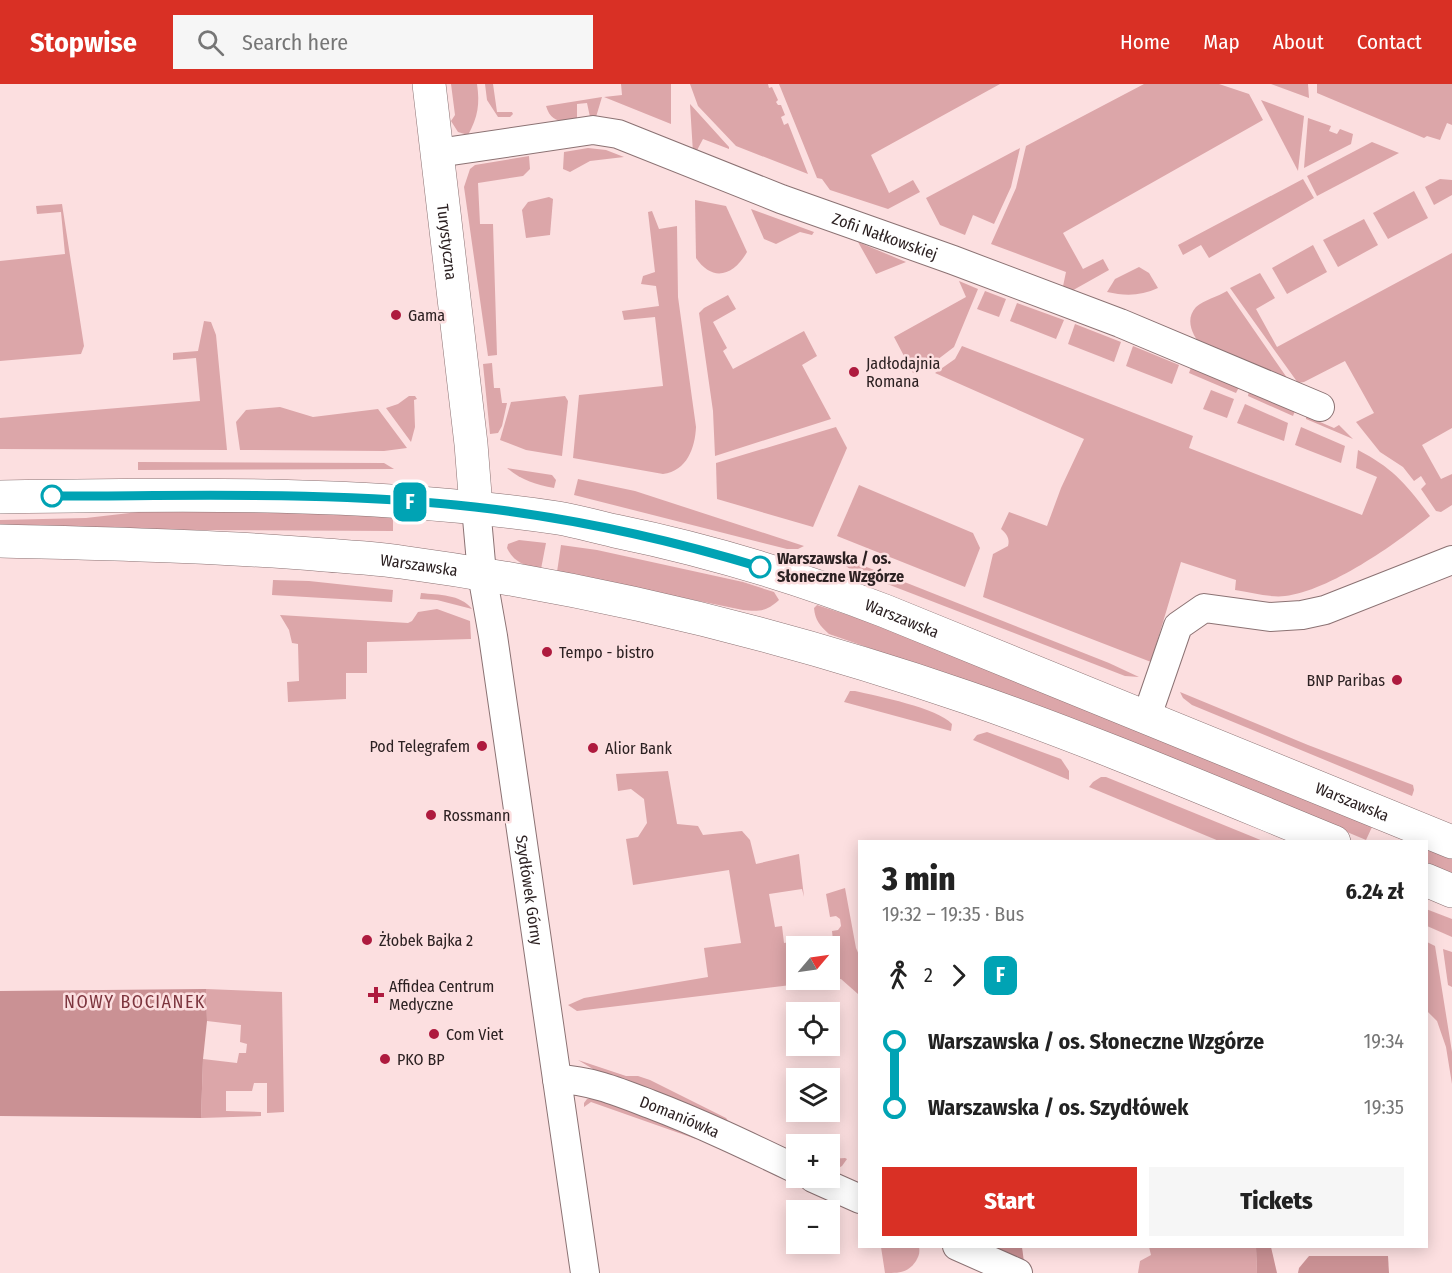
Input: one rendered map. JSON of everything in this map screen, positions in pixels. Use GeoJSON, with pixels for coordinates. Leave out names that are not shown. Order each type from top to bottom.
{"type":"FeatureCollection","features":[{"type":"Feature","properties":{"kind":"main road","name":"Turystyczna"},"geometry":{"type":"LineString","coordinates":[[429,84],[471,444],[476,507]]}},
{"type":"Feature","properties":{"kind":"main road","name":"Warszawska"},"geometry":{"type":"LineString","coordinates":[[0,497],[283,496],[476,507],[558,518],[656,539],[806,581],[969,643],[1452,842]]}},
{"type":"Feature","properties":{"kind":"main road","name":"Warszawska"},"geometry":{"type":"LineString","coordinates":[[0,541],[268,550],[401,562],[546,584],[782,640],[966,697],[1100,746],[1329,840]]}},
{"type":"Feature","properties":{"kind":"main road"},"geometry":{"type":"LineString","coordinates":[[1428,881],[1452,891]]}},
{"type":"Feature","properties":{"kind":"street","name":"Zofii Nałkowskiej"},"geometry":{"type":"LineString","coordinates":[[438,153],[593,130],[618,134],[781,199],[1120,323],[1320,407]]}},
{"type":"Feature","properties":{"kind":"street","name":"Szydłówek Górny"},"geometry":{"type":"LineString","coordinates":[[476,507],[482,574],[493,636],[585,1273]]}},
{"type":"Feature","properties":{"kind":"street"},"geometry":{"type":"LineString","coordinates":[[1148,716],[1178,626],[1204,608],[1269,617],[1302,615],[1325,610],[1452,560]]}},
{"type":"Feature","properties":{"kind":"street","name":"Domaniówka"},"geometry":{"type":"LineString","coordinates":[[557,1079],[589,1082],[641,1100],[690,1119],[786,1164]]}},
{"type":"Feature","properties":{"kind":"street"},"geometry":{"type":"LineString","coordinates":[[835,1188],[858,1198]]}},
{"type":"Feature","properties":{"kind":"street"},"geometry":{"type":"LineString","coordinates":[[962,1248],[1018,1273]]}},
{"type":"Feature","properties":{"kind":"shaded area"},"geometry":{"type":"Polygon","coordinates":[[[451,84],[477,84],[477,110],[468,135],[458,132],[451,121],[455,115],[451,84]]]}},
{"type":"Feature","properties":{"kind":"shaded area"},"geometry":{"type":"Polygon","coordinates":[[[485,84],[493,84],[497,112],[512,112],[510,117],[498,117],[487,100],[485,84]]]}},
{"type":"Feature","properties":{"kind":"shaded area"},"geometry":{"type":"Polygon","coordinates":[[[621,84],[671,84],[671,124],[604,97],[622,95],[621,84]]]}},
{"type":"Feature","properties":{"kind":"shaded area"},"geometry":{"type":"Polygon","coordinates":[[[690,84],[768,84],[769,88],[772,87],[778,100],[776,102],[781,105],[785,115],[781,117],[784,125],[788,123],[808,174],[736,146],[698,106],[690,84]]]}},
{"type":"Feature","properties":{"kind":"shaded area"},"geometry":{"type":"Polygon","coordinates":[[[779,84],[1000,84],[871,155],[889,193],[913,180],[920,192],[888,209],[830,190],[822,179],[817,178],[779,84]]]}},
{"type":"Feature","properties":{"kind":"shaded area"},"geometry":{"type":"Polygon","coordinates":[[[1144,84],[1219,84],[1249,94],[1263,120],[1063,233],[1083,269],[1103,259],[1109,270],[1068,293],[1062,291],[1066,272],[991,244],[1016,188],[1026,146],[1144,84]]]}},
{"type":"Feature","properties":{"kind":"shaded area"},"geometry":{"type":"Polygon","coordinates":[[[1271,84],[1308,84],[1309,98],[1271,84]]]}},
{"type":"Feature","properties":{"kind":"shaded area"},"geometry":{"type":"Polygon","coordinates":[[[1317,84],[1452,84],[1452,125],[1447,123],[1440,140],[1427,136],[1424,138],[1317,93],[1317,84]]]}},
{"type":"Feature","properties":{"kind":"shaded area"},"geometry":{"type":"Polygon","coordinates":[[[602,97],[596,117],[590,117],[587,103],[577,104],[577,120],[567,121],[551,116],[546,106],[602,97]]]}},
{"type":"Feature","properties":{"kind":"shaded area"},"geometry":{"type":"Polygon","coordinates":[[[1261,100],[1304,116],[1298,171],[1261,100]]]}},
{"type":"Feature","properties":{"kind":"shaded area"},"geometry":{"type":"Polygon","coordinates":[[[690,104],[729,149],[703,139],[695,154],[693,153],[690,104]]]}},
{"type":"Feature","properties":{"kind":"shaded area"},"geometry":{"type":"Polygon","coordinates":[[[1308,118],[1331,126],[1329,131],[1337,134],[1340,129],[1353,134],[1351,144],[1304,168],[1308,118]]]}},
{"type":"Feature","properties":{"kind":"shaded area"},"geometry":{"type":"Polygon","coordinates":[[[1372,142],[1399,153],[1317,196],[1307,176],[1372,142]]]}},
{"type":"Feature","properties":{"kind":"shaded area"},"geometry":{"type":"Polygon","coordinates":[[[588,148],[606,150],[624,157],[590,161],[570,172],[563,169],[564,152],[588,148]]]}},
{"type":"Feature","properties":{"kind":"shaded area"},"geometry":{"type":"Polygon","coordinates":[[[1020,148],[1011,187],[994,224],[973,215],[965,235],[940,225],[926,198],[1020,148]]]}},
{"type":"Feature","properties":{"kind":"shaded area"},"geometry":{"type":"Polygon","coordinates":[[[529,156],[530,169],[523,176],[478,183],[480,224],[493,224],[497,355],[488,356],[464,187],[470,169],[475,165],[529,156]]]}},
{"type":"Feature","properties":{"kind":"shaded area"},"geometry":{"type":"Polygon","coordinates":[[[1303,179],[1314,198],[1209,258],[1201,245],[1183,255],[1178,245],[1303,179]]]}},
{"type":"Feature","properties":{"kind":"shaded area"},"geometry":{"type":"Polygon","coordinates":[[[1440,179],[1452,180],[1452,195],[1434,205],[1425,187],[1440,179]]]}},
{"type":"Feature","properties":{"kind":"shaded area"},"geometry":{"type":"Polygon","coordinates":[[[1414,191],[1428,218],[1388,239],[1373,213],[1414,191]]]}},
{"type":"Feature","properties":{"kind":"shaded area"},"geometry":{"type":"Polygon","coordinates":[[[549,197],[553,199],[550,235],[526,238],[522,210],[528,202],[549,197]]]}},
{"type":"Feature","properties":{"kind":"shaded area"},"geometry":{"type":"Polygon","coordinates":[[[695,200],[726,206],[747,252],[730,271],[716,273],[709,271],[696,258],[695,200]]]}},
{"type":"Feature","properties":{"kind":"shaded area"},"geometry":{"type":"Polygon","coordinates":[[[62,204],[84,346],[81,354],[0,361],[0,261],[65,254],[61,212],[37,214],[36,206],[62,204]]]}},
{"type":"Feature","properties":{"kind":"shaded area"},"geometry":{"type":"Polygon","coordinates":[[[751,209],[814,232],[812,235],[800,232],[776,244],[764,239],[751,209]]]}},
{"type":"Feature","properties":{"kind":"shaded area"},"geometry":{"type":"Polygon","coordinates":[[[652,211],[659,229],[677,226],[678,297],[696,427],[694,443],[684,463],[671,472],[663,474],[573,458],[579,395],[663,386],[655,317],[624,320],[622,311],[659,306],[656,286],[641,284],[643,276],[655,272],[648,212],[652,211]]]}},
{"type":"Feature","properties":{"kind":"shaded area"},"geometry":{"type":"Polygon","coordinates":[[[1364,219],[1378,245],[1338,267],[1323,240],[1364,219]]]}},
{"type":"Feature","properties":{"kind":"shaded area"},"geometry":{"type":"Polygon","coordinates":[[[858,242],[906,262],[876,274],[858,242]]]}},
{"type":"Feature","properties":{"kind":"shaded area"},"geometry":{"type":"Polygon","coordinates":[[[1313,245],[1327,272],[1287,294],[1272,268],[1313,245]]]}},
{"type":"Feature","properties":{"kind":"shaded area"},"geometry":{"type":"Polygon","coordinates":[[[1452,253],[1452,428],[1422,445],[1441,479],[1452,474],[1452,505],[1441,512],[1436,511],[1421,489],[1426,484],[1421,476],[1414,481],[1403,467],[1380,452],[1356,422],[1374,413],[1345,361],[1298,383],[1230,288],[1260,273],[1275,298],[1256,309],[1277,347],[1452,253]]]}},
{"type":"Feature","properties":{"kind":"shaded area"},"geometry":{"type":"Polygon","coordinates":[[[1139,267],[1149,273],[1158,288],[1145,293],[1133,294],[1107,292],[1115,279],[1139,267]]]}},
{"type":"Feature","properties":{"kind":"shaded area"},"geometry":{"type":"Polygon","coordinates":[[[959,281],[978,289],[954,347],[937,360],[913,373],[894,337],[966,297],[959,281]]]}},
{"type":"Feature","properties":{"kind":"shaded area"},"geometry":{"type":"Polygon","coordinates":[[[985,291],[1006,299],[999,317],[977,309],[985,291]]]}},
{"type":"Feature","properties":{"kind":"shaded area"},"geometry":{"type":"Polygon","coordinates":[[[1227,291],[1292,385],[1203,347],[1196,338],[1190,323],[1192,312],[1199,305],[1227,291]]]}},
{"type":"Feature","properties":{"kind":"shaded area"},"geometry":{"type":"Polygon","coordinates":[[[728,295],[736,309],[713,322],[727,348],[723,351],[733,369],[804,331],[817,356],[802,365],[831,419],[715,456],[713,411],[699,313],[728,295]]]}},
{"type":"Feature","properties":{"kind":"shaded area"},"geometry":{"type":"Polygon","coordinates":[[[1017,303],[1064,320],[1056,339],[1010,321],[1017,303]]]}},
{"type":"Feature","properties":{"kind":"shaded area"},"geometry":{"type":"Polygon","coordinates":[[[204,321],[211,322],[216,335],[227,450],[0,449],[0,418],[200,401],[196,358],[173,360],[173,353],[198,351],[204,321]]]}},
{"type":"Feature","properties":{"kind":"shaded area"},"geometry":{"type":"Polygon","coordinates":[[[1075,324],[1121,342],[1114,362],[1068,344],[1075,324]]]}},
{"type":"Feature","properties":{"kind":"shaded area"},"geometry":{"type":"Polygon","coordinates":[[[962,346],[1193,436],[1189,448],[1362,515],[1377,477],[1356,468],[1358,450],[1398,478],[1430,516],[1361,565],[1321,585],[1285,596],[1267,596],[1235,590],[1236,580],[1181,562],[1151,662],[983,597],[993,554],[1008,546],[1008,537],[1001,529],[1009,512],[1047,526],[1061,488],[1084,439],[935,373],[955,359],[962,346]]]}},
{"type":"Feature","properties":{"kind":"shaded area"},"geometry":{"type":"Polygon","coordinates":[[[1133,346],[1179,365],[1172,384],[1126,366],[1133,346]]]}},
{"type":"Feature","properties":{"kind":"shaded area"},"geometry":{"type":"Polygon","coordinates":[[[492,363],[494,388],[500,388],[502,403],[507,403],[502,426],[498,433],[490,434],[483,364],[492,363]]]}},
{"type":"Feature","properties":{"kind":"shaded area"},"geometry":{"type":"Polygon","coordinates":[[[1192,365],[1239,387],[1236,393],[1189,373],[1192,365]]]}},
{"type":"Feature","properties":{"kind":"shaded area"},"geometry":{"type":"Polygon","coordinates":[[[1211,390],[1234,399],[1227,418],[1203,409],[1211,390]]]}},
{"type":"Feature","properties":{"kind":"shaded area"},"geometry":{"type":"Polygon","coordinates":[[[1249,391],[1295,411],[1293,416],[1248,396],[1249,391]]]}},
{"type":"Feature","properties":{"kind":"shaded area"},"geometry":{"type":"Polygon","coordinates":[[[409,396],[415,396],[417,399],[414,400],[415,427],[411,442],[386,408],[398,404],[409,396]]]}},
{"type":"Feature","properties":{"kind":"shaded area"},"geometry":{"type":"Polygon","coordinates":[[[565,396],[568,401],[562,456],[526,450],[500,440],[511,402],[565,396]]]}},
{"type":"Feature","properties":{"kind":"shaded area"},"geometry":{"type":"Polygon","coordinates":[[[1245,404],[1288,423],[1284,441],[1237,423],[1245,404]]]}},
{"type":"Feature","properties":{"kind":"shaded area"},"geometry":{"type":"Polygon","coordinates":[[[280,407],[313,417],[378,409],[407,448],[384,451],[240,450],[236,422],[246,410],[280,407]]]}},
{"type":"Feature","properties":{"kind":"shaded area"},"geometry":{"type":"Polygon","coordinates":[[[1306,416],[1334,428],[1339,425],[1353,439],[1306,419],[1306,416]]]}},
{"type":"Feature","properties":{"kind":"shaded area"},"geometry":{"type":"Polygon","coordinates":[[[836,427],[847,448],[813,527],[717,499],[716,463],[836,427]]]}},
{"type":"Feature","properties":{"kind":"shaded area"},"geometry":{"type":"Polygon","coordinates":[[[1301,427],[1345,446],[1341,463],[1295,445],[1301,427]]]}},
{"type":"Feature","properties":{"kind":"shaded area"},"geometry":{"type":"Polygon","coordinates":[[[138,462],[384,463],[394,469],[138,470],[138,462]]]}},
{"type":"Feature","properties":{"kind":"shaded area"},"geometry":{"type":"Polygon","coordinates":[[[507,468],[552,475],[556,480],[554,488],[529,481],[507,468]]]}},
{"type":"Feature","properties":{"kind":"shaded area"},"geometry":{"type":"Polygon","coordinates":[[[578,479],[635,491],[804,546],[798,549],[787,549],[574,495],[578,479]]]}},
{"type":"Feature","properties":{"kind":"shaded area"},"geometry":{"type":"Polygon","coordinates":[[[859,485],[973,533],[980,548],[965,587],[837,536],[859,485]]]}},
{"type":"Feature","properties":{"kind":"shaded area"},"geometry":{"type":"Polygon","coordinates":[[[191,506],[393,516],[393,531],[0,529],[0,520],[86,518],[191,506]]]}},
{"type":"Feature","properties":{"kind":"shaded area"},"geometry":{"type":"Polygon","coordinates":[[[519,540],[546,543],[541,569],[530,567],[513,557],[507,548],[508,544],[519,540]]]}},
{"type":"Feature","properties":{"kind":"shaded area"},"geometry":{"type":"Polygon","coordinates":[[[561,545],[597,550],[743,582],[774,592],[779,600],[762,610],[743,610],[557,572],[561,545]]]}},
{"type":"Feature","properties":{"kind":"shaded area"},"geometry":{"type":"Polygon","coordinates":[[[836,558],[859,564],[1139,677],[1125,676],[851,570],[836,558]]]}},
{"type":"Feature","properties":{"kind":"shaded area"},"geometry":{"type":"Polygon","coordinates":[[[273,580],[309,581],[393,590],[392,602],[272,595],[273,580]]]}},
{"type":"Feature","properties":{"kind":"shaded area"},"geometry":{"type":"Polygon","coordinates":[[[421,593],[455,598],[472,609],[437,600],[420,599],[421,593]]]}},
{"type":"Feature","properties":{"kind":"shaded area"},"geometry":{"type":"Polygon","coordinates":[[[817,605],[887,628],[1372,827],[1366,840],[1176,760],[985,688],[829,634],[817,619],[814,608],[817,605]]]}},
{"type":"Feature","properties":{"kind":"shaded area"},"geometry":{"type":"Polygon","coordinates":[[[437,609],[470,621],[471,639],[367,642],[367,673],[346,673],[346,699],[288,702],[287,682],[299,681],[298,644],[292,643],[289,630],[280,615],[408,623],[418,612],[437,609]]]}},
{"type":"Feature","properties":{"kind":"shaded area"},"geometry":{"type":"Polygon","coordinates":[[[850,691],[892,699],[934,713],[952,724],[951,731],[844,702],[850,691]]]}},
{"type":"Feature","properties":{"kind":"shaded area"},"geometry":{"type":"Polygon","coordinates":[[[1180,692],[1413,785],[1412,796],[1192,705],[1183,698],[1180,692]]]}},
{"type":"Feature","properties":{"kind":"shaded area"},"geometry":{"type":"Polygon","coordinates":[[[987,732],[1061,759],[1069,771],[1069,780],[973,740],[977,735],[987,732]]]}},
{"type":"Feature","properties":{"kind":"shaded area"},"geometry":{"type":"Polygon","coordinates":[[[668,771],[677,824],[698,826],[703,835],[742,831],[750,840],[756,864],[799,854],[804,897],[802,889],[769,894],[775,927],[782,926],[784,943],[786,943],[786,986],[577,1011],[568,1005],[584,998],[708,977],[704,948],[741,943],[729,870],[633,885],[626,839],[638,837],[647,823],[644,799],[631,789],[618,791],[616,774],[668,771]]]}},
{"type":"Feature","properties":{"kind":"shaded area"},"geometry":{"type":"Polygon","coordinates":[[[1106,777],[1261,840],[1217,840],[1089,787],[1093,782],[1106,777]]]}},
{"type":"Feature","properties":{"kind":"shaded area"},"geometry":{"type":"Polygon","coordinates":[[[1428,846],[1452,855],[1452,875],[1428,865],[1428,846]]]}},
{"type":"Feature","properties":{"kind":"shaded area"},"geometry":{"type":"Polygon","coordinates":[[[845,888],[858,953],[858,994],[841,979],[840,936],[832,936],[832,931],[838,930],[841,926],[840,919],[836,916],[830,917],[826,894],[845,888]]]}},
{"type":"Feature","properties":{"kind":"shaded area"},"geometry":{"type":"Polygon","coordinates":[[[1428,910],[1452,919],[1452,937],[1428,926],[1428,910]]]}},
{"type":"Feature","properties":{"kind":"shaded area"},"geometry":{"type":"Polygon","coordinates":[[[1428,942],[1435,946],[1452,1052],[1452,1084],[1446,1047],[1437,1021],[1428,1012],[1428,942]]]}},
{"type":"Feature","properties":{"kind":"shaded area"},"geometry":{"type":"Polygon","coordinates":[[[1443,949],[1452,952],[1452,987],[1448,985],[1443,949]]]}},
{"type":"Feature","properties":{"kind":"shaded area"},"geometry":{"type":"Polygon","coordinates":[[[206,989],[282,992],[284,1112],[267,1113],[267,1083],[254,1083],[252,1091],[226,1091],[226,1111],[261,1112],[261,1116],[201,1118],[203,1059],[237,1063],[239,1053],[246,1053],[247,1044],[240,1042],[241,1025],[207,1021],[206,989]]]}},
{"type":"Feature","properties":{"kind":"shaded area"},"geometry":{"type":"Polygon","coordinates":[[[206,989],[207,1021],[201,1118],[0,1116],[0,991],[206,989]]]}},
{"type":"Feature","properties":{"kind":"shaded area"},"geometry":{"type":"Polygon","coordinates":[[[578,1060],[626,1076],[638,1076],[650,1080],[726,1118],[729,1122],[593,1069],[578,1060]]]}},
{"type":"Feature","properties":{"kind":"shaded area"},"geometry":{"type":"Polygon","coordinates":[[[596,1097],[696,1139],[591,1102],[584,1107],[587,1099],[596,1097]]]}},
{"type":"Feature","properties":{"kind":"shaded area"},"geometry":{"type":"Polygon","coordinates":[[[840,1158],[847,1159],[840,1167],[840,1158]]]}},
{"type":"Feature","properties":{"kind":"shaded area"},"geometry":{"type":"Polygon","coordinates":[[[881,1248],[919,1248],[913,1265],[899,1272],[885,1273],[881,1248]]]}},
{"type":"Feature","properties":{"kind":"shaded area"},"geometry":{"type":"Polygon","coordinates":[[[988,1248],[1022,1248],[1024,1262],[988,1248]]]}},
{"type":"Feature","properties":{"kind":"shaded area"},"geometry":{"type":"Polygon","coordinates":[[[1149,1248],[1256,1248],[1257,1273],[1138,1273],[1140,1261],[1151,1255],[1149,1248]]]}},
{"type":"Feature","properties":{"kind":"shaded area"},"geometry":{"type":"Polygon","coordinates":[[[1256,1248],[1271,1248],[1277,1273],[1257,1273],[1256,1248]]]}},
{"type":"Feature","properties":{"kind":"shaded area"},"geometry":{"type":"Polygon","coordinates":[[[1309,1256],[1388,1256],[1389,1273],[1298,1273],[1299,1268],[1309,1256]]]}},
{"type":"Feature","properties":{"kind":"bus line","name":"F"},"geometry":{"type":"LineString","coordinates":[[52,496],[283,496],[476,507],[558,518],[656,539],[760,567]]}},
{"type":"Feature","properties":{"kind":"place","name":"Gama"},"geometry":{"type":"Point","coordinates":[396,315]}},
{"type":"Feature","properties":{"kind":"place","name":"Jadłodajnia Romana"},"geometry":{"type":"Point","coordinates":[854,372]}},
{"type":"Feature","properties":{"kind":"place","name":"Warszawska / os. Słoneczne Wzgórze"},"geometry":{"type":"Point","coordinates":[760,567]}},
{"type":"Feature","properties":{"kind":"place","name":"Tempo - bistro"},"geometry":{"type":"Point","coordinates":[547,652]}},
{"type":"Feature","properties":{"kind":"place","name":"BNP Paribas"},"geometry":{"type":"Point","coordinates":[1397,680]}},
{"type":"Feature","properties":{"kind":"place","name":"Pod Telegrafem"},"geometry":{"type":"Point","coordinates":[482,746]}},
{"type":"Feature","properties":{"kind":"place","name":"Alior Bank"},"geometry":{"type":"Point","coordinates":[593,748]}},
{"type":"Feature","properties":{"kind":"place","name":"Rossmann"},"geometry":{"type":"Point","coordinates":[431,815]}},
{"type":"Feature","properties":{"kind":"place","name":"Żłobek Bajka 2"},"geometry":{"type":"Point","coordinates":[367,940]}},
{"type":"Feature","properties":{"kind":"place","name":"Affidea Centrum Medyczne"},"geometry":{"type":"Point","coordinates":[376,995]}},
{"type":"Feature","properties":{"kind":"place","name":"Com Viet"},"geometry":{"type":"Point","coordinates":[434,1034]}},
{"type":"Feature","properties":{"kind":"place","name":"PKO BP"},"geometry":{"type":"Point","coordinates":[385,1059]}},
{"type":"Feature","properties":{"kind":"district","name":"NOWY BOCIANEK"},"geometry":{"type":"Point","coordinates":[135,1002]}}]}
